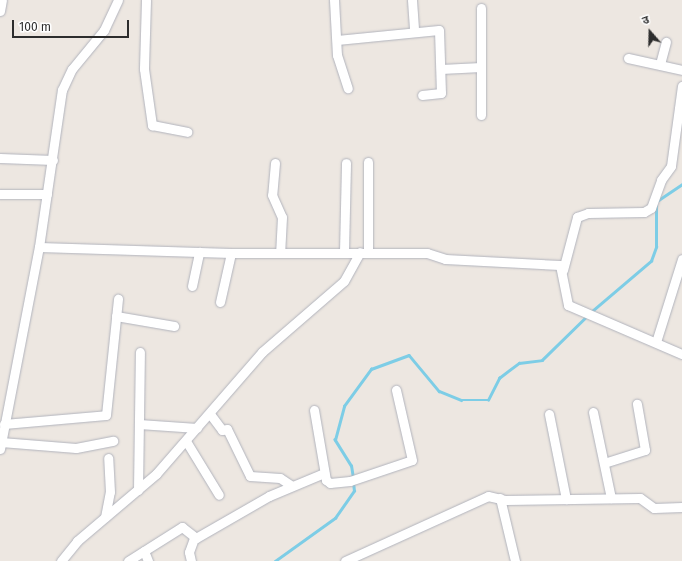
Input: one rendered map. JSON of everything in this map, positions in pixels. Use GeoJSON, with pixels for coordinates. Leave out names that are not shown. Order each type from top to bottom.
{"type":"FeatureCollection","features":[{"type":"Feature","properties":{"kind":"street"},"geometry":{"type":"LineString","coordinates":[[0,11],[2,0]]}},
{"type":"Feature","properties":{"kind":"street"},"geometry":{"type":"LineString","coordinates":[[113,441],[76,448],[1,441],[39,247],[66,78],[104,30],[118,0]]}},
{"type":"Feature","properties":{"kind":"street"},"geometry":{"type":"LineString","coordinates":[[146,0],[144,62],[152,125],[187,132]]}},
{"type":"Feature","properties":{"kind":"street"},"geometry":{"type":"LineString","coordinates":[[334,0],[338,60],[348,88]]}},
{"type":"Feature","properties":{"kind":"street"},"geometry":{"type":"LineString","coordinates":[[412,0],[414,32]]}},
{"type":"Feature","properties":{"kind":"street"},"geometry":{"type":"LineString","coordinates":[[481,8],[481,115]]}},
{"type":"Feature","properties":{"kind":"street"},"geometry":{"type":"LineString","coordinates":[[337,40],[439,30],[441,69],[440,93],[422,95]]}},
{"type":"Feature","properties":{"kind":"street"},"geometry":{"type":"LineString","coordinates":[[660,64],[666,42]]}},
{"type":"Feature","properties":{"kind":"street"},"geometry":{"type":"LineString","coordinates":[[628,58],[682,70]]}},
{"type":"Feature","properties":{"kind":"street"},"geometry":{"type":"LineString","coordinates":[[441,69],[481,66]]}},
{"type":"Feature","properties":{"kind":"street"},"geometry":{"type":"LineString","coordinates":[[682,86],[671,166],[661,180],[651,208],[577,217],[563,270],[564,301],[596,317],[682,354]]}},
{"type":"Feature","properties":{"kind":"street"},"geometry":{"type":"LineString","coordinates":[[0,158],[53,160]]}},
{"type":"Feature","properties":{"kind":"street"},"geometry":{"type":"LineString","coordinates":[[61,561],[77,541],[138,490],[186,441],[262,352],[344,281],[364,252],[368,162]]}},
{"type":"Feature","properties":{"kind":"street"},"geometry":{"type":"LineString","coordinates":[[276,163],[272,195],[282,217],[280,252]]}},
{"type":"Feature","properties":{"kind":"street"},"geometry":{"type":"LineString","coordinates":[[344,252],[346,164]]}},
{"type":"Feature","properties":{"kind":"street"},"geometry":{"type":"LineString","coordinates":[[0,194],[48,194]]}},
{"type":"Feature","properties":{"kind":"street"},"geometry":{"type":"LineString","coordinates":[[39,247],[231,253],[427,253],[445,259],[560,265],[563,270]]}},
{"type":"Feature","properties":{"kind":"street"},"geometry":{"type":"LineString","coordinates":[[192,286],[199,252]]}},
{"type":"Feature","properties":{"kind":"street"},"geometry":{"type":"LineString","coordinates":[[220,302],[231,253]]}},
{"type":"Feature","properties":{"kind":"street"},"geometry":{"type":"LineString","coordinates":[[656,342],[682,259]]}},
{"type":"Feature","properties":{"kind":"street"},"geometry":{"type":"LineString","coordinates":[[4,424],[106,415],[118,299]]}},
{"type":"Feature","properties":{"kind":"street"},"geometry":{"type":"LineString","coordinates":[[116,316],[174,326]]}},
{"type":"Feature","properties":{"kind":"street"},"geometry":{"type":"LineString","coordinates":[[138,490],[140,352]]}},
{"type":"Feature","properties":{"kind":"street"},"geometry":{"type":"LineString","coordinates":[[314,410],[324,473],[330,483],[350,480],[412,460],[396,390]]}},
{"type":"Feature","properties":{"kind":"street"},"geometry":{"type":"LineString","coordinates":[[604,463],[645,450],[637,404]]}},
{"type":"Feature","properties":{"kind":"street"},"geometry":{"type":"LineString","coordinates":[[593,412],[611,498]]}},
{"type":"Feature","properties":{"kind":"street"},"geometry":{"type":"LineString","coordinates":[[210,414],[222,430],[227,429],[250,476],[280,478],[292,486]]}},
{"type":"Feature","properties":{"kind":"street"},"geometry":{"type":"LineString","coordinates":[[549,414],[566,499]]}},
{"type":"Feature","properties":{"kind":"street"},"geometry":{"type":"LineString","coordinates":[[139,424],[197,428]]}},
{"type":"Feature","properties":{"kind":"street"},"geometry":{"type":"LineString","coordinates":[[186,441],[219,495]]}},
{"type":"Feature","properties":{"kind":"street"},"geometry":{"type":"LineString","coordinates":[[106,517],[110,492],[108,458]]}},
{"type":"Feature","properties":{"kind":"street"},"geometry":{"type":"LineString","coordinates":[[191,561],[188,552],[194,538],[292,486],[324,473]]}},
{"type":"Feature","properties":{"kind":"street"},"geometry":{"type":"LineString","coordinates":[[345,561],[488,496],[500,498],[566,499],[644,498],[658,509],[682,507]]}},
{"type":"Feature","properties":{"kind":"street"},"geometry":{"type":"LineString","coordinates":[[500,498],[515,561]]}},
{"type":"Feature","properties":{"kind":"street"},"geometry":{"type":"LineString","coordinates":[[128,561],[182,527],[194,538]]}},
{"type":"Feature","properties":{"kind":"street"},"geometry":{"type":"LineString","coordinates":[[144,551],[148,561]]}},
{"type":"Feature","properties":{"kind":"waterway"},"geometry":{"type":"LineString","coordinates":[[657,201],[682,184]]}},
{"type":"Feature","properties":{"kind":"waterway"},"geometry":{"type":"LineString","coordinates":[[591,312],[651,261],[656,247],[656,206]]}},
{"type":"Feature","properties":{"kind":"waterway"},"geometry":{"type":"LineString","coordinates":[[353,478],[351,466],[335,440],[344,406],[371,369],[409,355],[439,391],[461,400],[488,400],[499,378],[519,363],[542,360],[587,316]]}},
{"type":"Feature","properties":{"kind":"waterway"},"geometry":{"type":"LineString","coordinates":[[275,561],[335,518],[354,491],[353,483]]}}]}
